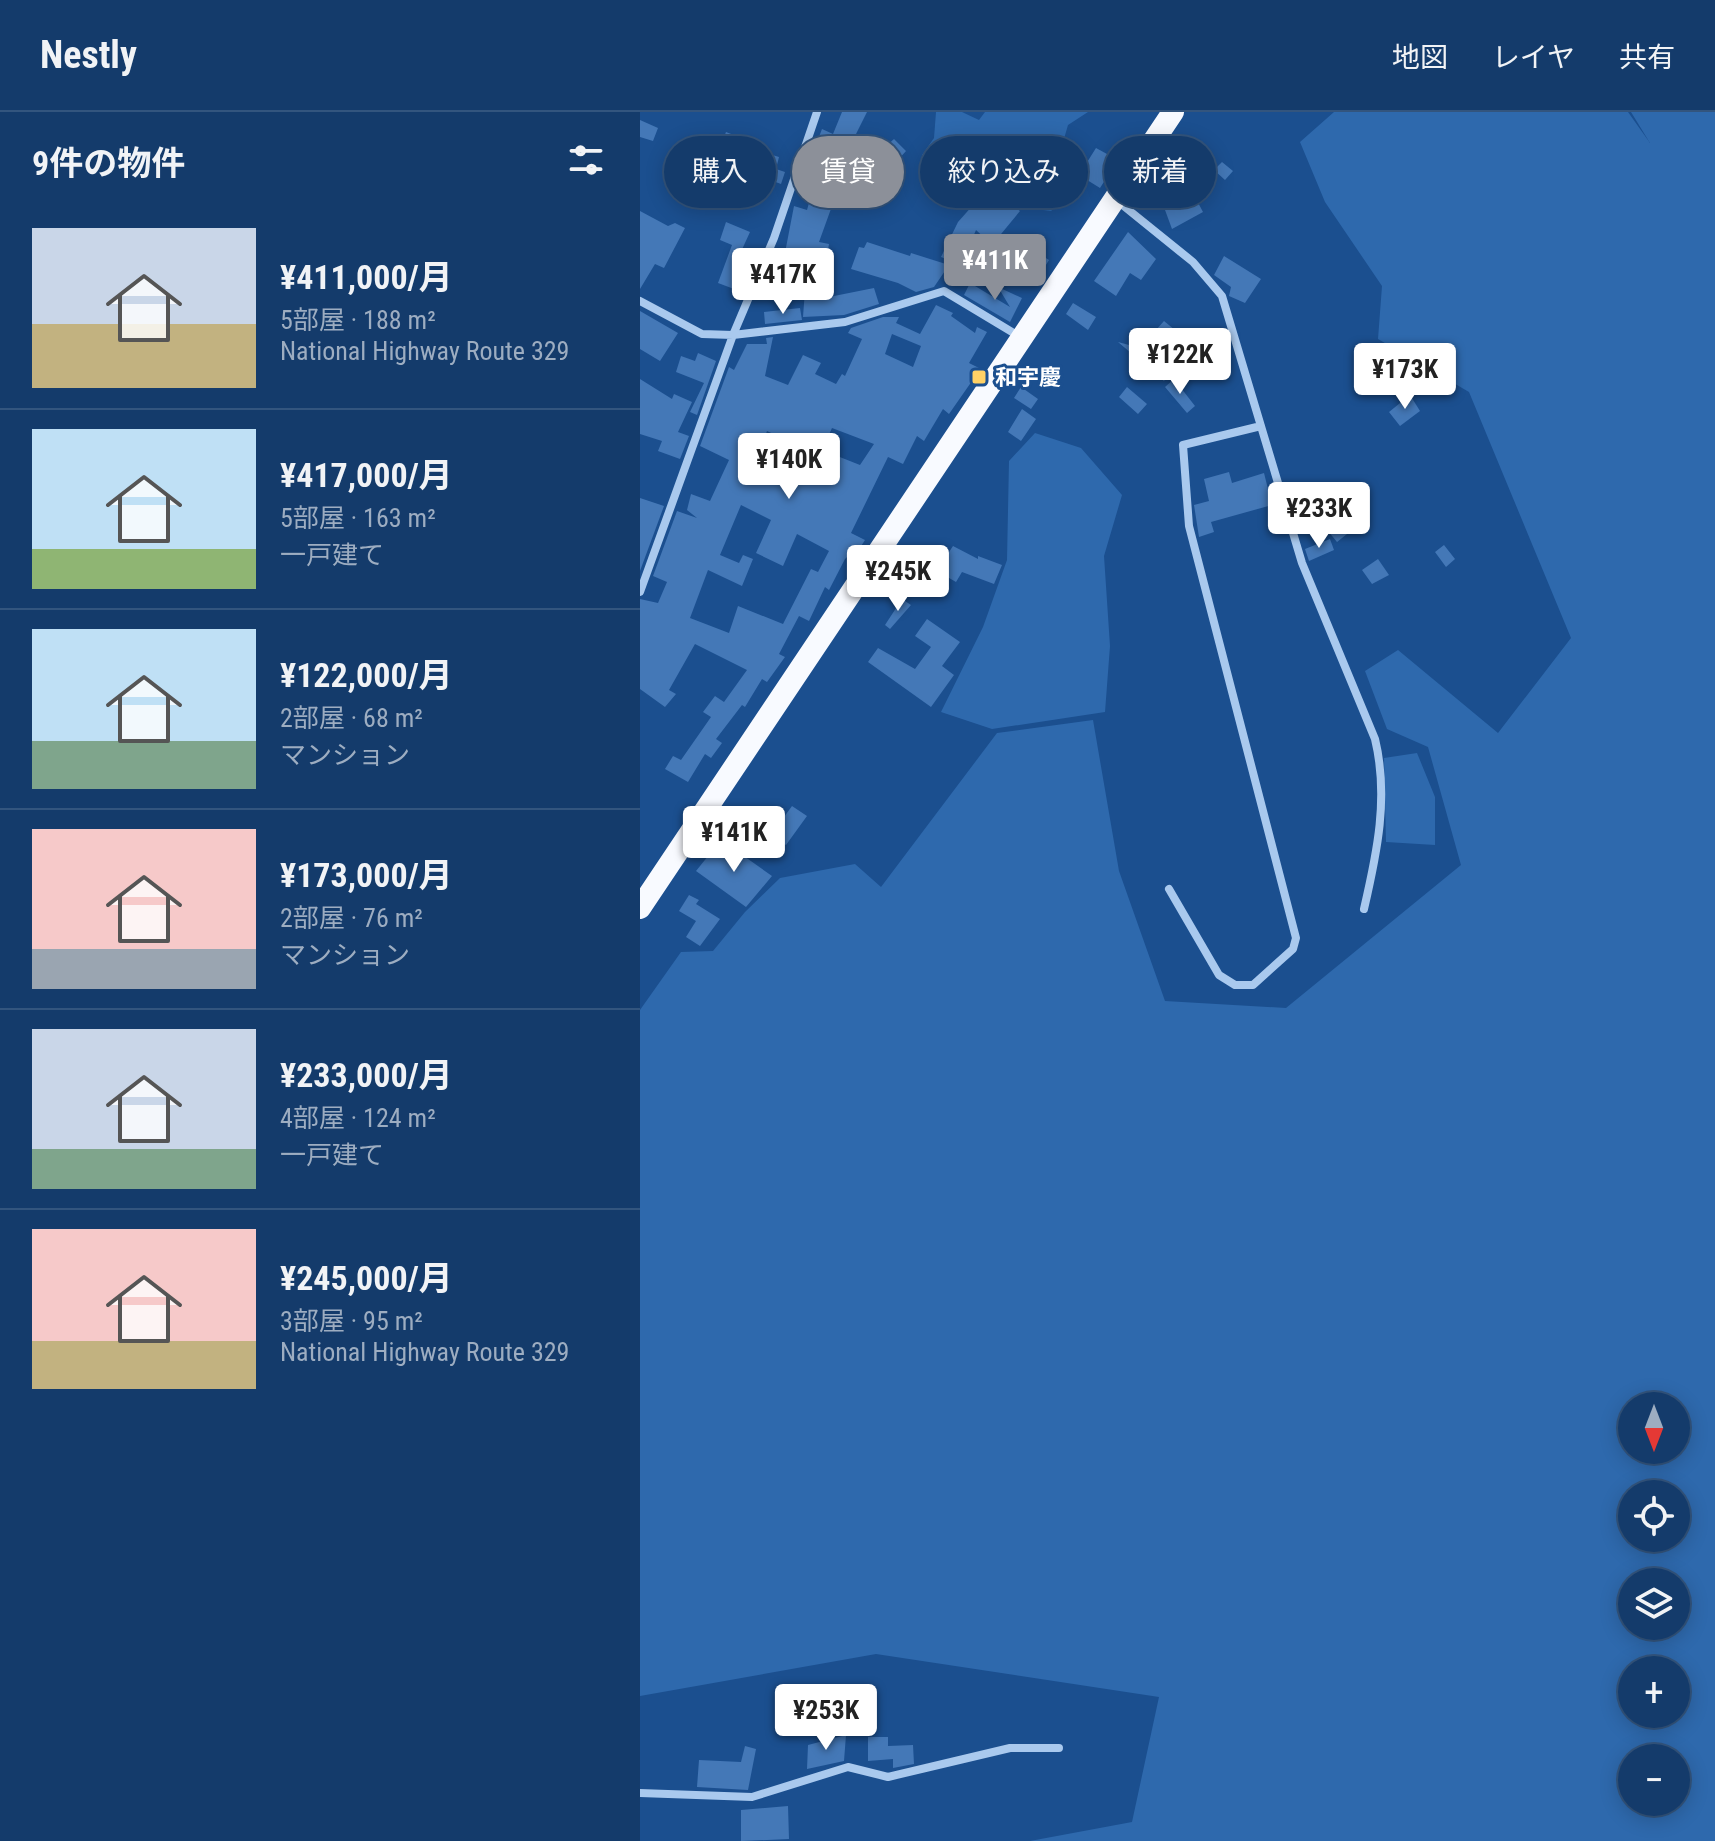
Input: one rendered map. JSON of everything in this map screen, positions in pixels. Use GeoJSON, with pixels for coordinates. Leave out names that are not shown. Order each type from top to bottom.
{"type":"FeatureCollection","features":[{"type":"Feature","properties":{"kind":"highway"},"geometry":{"type":"LineString","coordinates":[[1157,136],[1173,112]]}},
{"type":"Feature","properties":{"kind":"highway"},"geometry":{"type":"LineString","coordinates":[[640,908],[1109,208]]}},
{"type":"Feature","properties":{"kind":"street"},"geometry":{"type":"LineString","coordinates":[[640,592],[733,335],[774,238],[817,112]]}},
{"type":"Feature","properties":{"kind":"street"},"geometry":{"type":"LineString","coordinates":[[1126,208],[1193,262],[1222,296],[1302,563],[1375,739],[1381,763],[1381,839],[1364,909]]}},
{"type":"Feature","properties":{"kind":"street"},"geometry":{"type":"LineString","coordinates":[[640,301],[702,334],[733,335],[845,322],[944,291],[1023,338]]}},
{"type":"Feature","properties":{"kind":"street"},"geometry":{"type":"LineString","coordinates":[[1169,889],[1219,975],[1235,985],[1253,985],[1293,949],[1296,938],[1272,838],[1189,526],[1183,445],[1261,426]]}},
{"type":"Feature","properties":{"kind":"street"},"geometry":{"type":"LineString","coordinates":[[640,1793],[752,1797],[848,1767],[888,1777],[1010,1748],[1059,1748]]}},
{"type":"Feature","properties":{"kind":"shaded area"},"geometry":{"type":"Polygon","coordinates":[[[936,112],[962,112],[979,120],[985,112],[1088,112],[1068,125],[1065,136],[934,136],[936,112]]]}},
{"type":"Feature","properties":{"kind":"shaded area"},"geometry":{"type":"Polygon","coordinates":[[[1334,112],[1628,112],[1650,143],[1631,112],[1715,112],[1715,1841],[1030,1841],[1132,1822],[1159,1697],[876,1654],[640,1696],[640,1010],[681,952],[713,951],[745,912],[780,878],[855,864],[881,887],[997,733],[1093,720],[1119,871],[1165,1001],[1286,1008],[1461,865],[1428,747],[1387,729],[1365,671],[1398,650],[1498,733],[1571,638],[1469,392],[1378,339],[1382,286],[1325,202],[1300,142],[1334,112]]]}},
{"type":"Feature","properties":{"kind":"shaded area"},"geometry":{"type":"Polygon","coordinates":[[[1035,433],[1081,448],[1122,495],[1104,556],[1110,646],[1105,712],[992,729],[941,712],[983,627],[1007,560],[1009,461],[1035,433]]]}},
{"type":"Feature","properties":{"kind":"shaded area"},"geometry":{"type":"Polygon","coordinates":[[[1417,753],[1435,797],[1435,845],[1386,842],[1384,758],[1417,753]]]}},
{"type":"Feature","properties":{"kind":"building"},"geometry":{"type":"Polygon","coordinates":[[[842,112],[867,112],[855,136],[819,136],[822,129],[833,134],[842,112]]]}},
{"type":"Feature","properties":{"kind":"building"},"geometry":{"type":"Polygon","coordinates":[[[640,120],[658,128],[653,141],[640,137],[640,120]]]}},
{"type":"Feature","properties":{"kind":"building"},"geometry":{"type":"Polygon","coordinates":[[[1096,148],[1104,152],[1104,182],[1100,188],[1088,181],[1088,161],[1096,148]]]}},
{"type":"Feature","properties":{"kind":"building"},"geometry":{"type":"Polygon","coordinates":[[[1222,162],[1233,171],[1225,180],[1216,168],[1222,162]]]}},
{"type":"Feature","properties":{"kind":"building"},"geometry":{"type":"Polygon","coordinates":[[[776,169],[785,172],[781,184],[776,182],[776,169]]]}},
{"type":"Feature","properties":{"kind":"building"},"geometry":{"type":"Polygon","coordinates":[[[794,208],[831,208],[819,242],[829,244],[823,279],[831,280],[829,297],[874,288],[879,304],[844,315],[803,317],[807,263],[784,258],[794,208]]]}},
{"type":"Feature","properties":{"kind":"building"},"geometry":{"type":"Polygon","coordinates":[[[970,208],[1016,208],[1020,211],[992,245],[976,230],[961,265],[941,257],[958,222],[970,208]]]}},
{"type":"Feature","properties":{"kind":"building"},"geometry":{"type":"Polygon","coordinates":[[[1201,208],[1203,212],[1172,229],[1165,210],[1201,208]]]}},
{"type":"Feature","properties":{"kind":"building"},"geometry":{"type":"Polygon","coordinates":[[[640,211],[668,226],[675,223],[685,228],[664,268],[655,264],[640,289],[640,211]]]}},
{"type":"Feature","properties":{"kind":"building"},"geometry":{"type":"Polygon","coordinates":[[[726,222],[750,232],[734,267],[750,273],[742,292],[718,283],[732,245],[720,240],[726,222]]]}},
{"type":"Feature","properties":{"kind":"building"},"geometry":{"type":"Polygon","coordinates":[[[1128,232],[1156,259],[1141,280],[1130,273],[1116,296],[1094,281],[1128,232]]]}},
{"type":"Feature","properties":{"kind":"building"},"geometry":{"type":"Polygon","coordinates":[[[867,242],[949,265],[934,287],[916,292],[898,283],[851,269],[859,247],[864,248],[867,242]]]}},
{"type":"Feature","properties":{"kind":"building"},"geometry":{"type":"Polygon","coordinates":[[[1030,248],[1049,260],[1038,278],[1019,265],[1030,248]]]}},
{"type":"Feature","properties":{"kind":"building"},"geometry":{"type":"Polygon","coordinates":[[[1224,256],[1261,279],[1245,303],[1229,296],[1231,287],[1214,275],[1224,256]]]}},
{"type":"Feature","properties":{"kind":"building"},"geometry":{"type":"Polygon","coordinates":[[[999,261],[1009,278],[997,285],[986,268],[999,261]]]}},
{"type":"Feature","properties":{"kind":"building"},"geometry":{"type":"Polygon","coordinates":[[[970,283],[1010,307],[998,287],[1022,298],[1010,322],[964,295],[970,283]]]}},
{"type":"Feature","properties":{"kind":"building"},"geometry":{"type":"Polygon","coordinates":[[[1073,303],[1096,317],[1088,330],[1066,314],[1073,303]]]}},
{"type":"Feature","properties":{"kind":"building"},"geometry":{"type":"Polygon","coordinates":[[[936,305],[953,313],[951,316],[975,333],[977,327],[987,332],[969,363],[979,368],[949,414],[943,409],[924,441],[917,436],[903,464],[888,457],[851,533],[865,540],[856,554],[852,552],[845,559],[829,590],[825,587],[809,621],[799,616],[779,654],[785,657],[767,682],[762,679],[745,707],[742,705],[716,739],[722,743],[711,758],[705,754],[688,782],[665,769],[673,756],[681,760],[711,717],[703,712],[715,696],[724,702],[747,670],[695,644],[669,690],[676,694],[665,707],[640,689],[640,599],[658,603],[667,582],[653,576],[677,511],[697,518],[687,510],[691,494],[710,501],[729,460],[700,446],[729,367],[734,370],[747,344],[767,344],[766,338],[773,337],[765,376],[788,385],[803,355],[821,363],[815,374],[836,384],[842,374],[845,376],[862,339],[848,333],[851,328],[883,317],[899,317],[896,323],[920,334],[936,305]],[[892,334],[885,354],[913,367],[921,346],[892,334]],[[832,428],[822,450],[860,465],[874,444],[832,428]],[[767,431],[758,455],[790,472],[792,468],[801,473],[811,452],[767,431]],[[741,505],[720,555],[739,563],[743,555],[753,559],[742,586],[708,570],[690,618],[729,633],[738,606],[783,624],[811,569],[818,572],[829,551],[797,534],[783,566],[756,553],[771,520],[741,505]]]}},
{"type":"Feature","properties":{"kind":"building"},"geometry":{"type":"Polygon","coordinates":[[[800,308],[802,320],[765,324],[764,312],[800,308]]]}},
{"type":"Feature","properties":{"kind":"building"},"geometry":{"type":"Polygon","coordinates":[[[640,311],[678,333],[660,361],[640,349],[640,311]]]}},
{"type":"Feature","properties":{"kind":"building"},"geometry":{"type":"Polygon","coordinates":[[[1164,321],[1192,344],[1164,381],[1118,342],[1140,348],[1164,321]]]}},
{"type":"Feature","properties":{"kind":"building"},"geometry":{"type":"Polygon","coordinates":[[[698,353],[716,361],[697,415],[690,412],[704,383],[676,372],[681,356],[695,361],[698,353]]]}},
{"type":"Feature","properties":{"kind":"building"},"geometry":{"type":"Polygon","coordinates":[[[640,379],[672,399],[674,394],[692,402],[678,432],[689,436],[680,459],[658,451],[662,441],[640,434],[640,379]]]}},
{"type":"Feature","properties":{"kind":"building"},"geometry":{"type":"Polygon","coordinates":[[[1174,379],[1195,406],[1187,413],[1165,387],[1174,379]]]}},
{"type":"Feature","properties":{"kind":"building"},"geometry":{"type":"Polygon","coordinates":[[[1021,387],[1038,399],[1031,409],[1014,398],[1021,387]]]}},
{"type":"Feature","properties":{"kind":"building"},"geometry":{"type":"Polygon","coordinates":[[[1127,387],[1147,404],[1138,414],[1119,397],[1127,387]]]}},
{"type":"Feature","properties":{"kind":"building"},"geometry":{"type":"Polygon","coordinates":[[[1410,395],[1420,411],[1400,426],[1389,412],[1410,395]]]}},
{"type":"Feature","properties":{"kind":"building"},"geometry":{"type":"Polygon","coordinates":[[[1022,409],[1036,419],[1021,441],[1008,432],[1022,409]]]}},
{"type":"Feature","properties":{"kind":"building"},"geometry":{"type":"Polygon","coordinates":[[[1229,472],[1232,483],[1264,473],[1272,505],[1211,522],[1214,532],[1199,537],[1194,505],[1209,501],[1204,479],[1229,472]]]}},
{"type":"Feature","properties":{"kind":"building"},"geometry":{"type":"Polygon","coordinates":[[[1332,490],[1343,503],[1335,510],[1325,498],[1332,490]]]}},
{"type":"Feature","properties":{"kind":"building"},"geometry":{"type":"Polygon","coordinates":[[[640,498],[664,506],[640,571],[640,498]]]}},
{"type":"Feature","properties":{"kind":"building"},"geometry":{"type":"Polygon","coordinates":[[[1343,519],[1352,530],[1337,542],[1328,531],[1343,519]]]}},
{"type":"Feature","properties":{"kind":"building"},"geometry":{"type":"Polygon","coordinates":[[[1330,539],[1334,550],[1309,561],[1305,549],[1330,539]]]}},
{"type":"Feature","properties":{"kind":"building"},"geometry":{"type":"Polygon","coordinates":[[[1444,545],[1455,559],[1446,567],[1435,552],[1444,545]]]}},
{"type":"Feature","properties":{"kind":"building"},"geometry":{"type":"Polygon","coordinates":[[[953,546],[978,559],[978,556],[1002,565],[994,584],[962,572],[956,582],[930,567],[938,552],[943,549],[949,552],[953,546]]]}},
{"type":"Feature","properties":{"kind":"building"},"geometry":{"type":"Polygon","coordinates":[[[1378,559],[1389,575],[1372,584],[1362,570],[1378,559]]]}},
{"type":"Feature","properties":{"kind":"building"},"geometry":{"type":"Polygon","coordinates":[[[902,599],[911,605],[890,629],[885,625],[902,599]]]}},
{"type":"Feature","properties":{"kind":"building"},"geometry":{"type":"Polygon","coordinates":[[[927,619],[960,642],[942,666],[954,675],[931,707],[868,662],[878,648],[915,669],[931,647],[915,636],[927,619]]]}},
{"type":"Feature","properties":{"kind":"building"},"geometry":{"type":"Polygon","coordinates":[[[792,806],[807,816],[786,845],[771,835],[792,806]]]}},
{"type":"Feature","properties":{"kind":"building"},"geometry":{"type":"Polygon","coordinates":[[[721,840],[772,876],[746,907],[696,871],[721,840]]]}},
{"type":"Feature","properties":{"kind":"building"},"geometry":{"type":"Polygon","coordinates":[[[689,895],[699,900],[696,904],[720,919],[700,946],[686,937],[696,921],[679,911],[689,895]]]}},
{"type":"Feature","properties":{"kind":"building"},"geometry":{"type":"Polygon","coordinates":[[[846,1735],[844,1761],[807,1769],[808,1745],[846,1735]]]}},
{"type":"Feature","properties":{"kind":"building"},"geometry":{"type":"Polygon","coordinates":[[[868,1737],[888,1737],[888,1746],[913,1745],[914,1764],[893,1768],[893,1759],[868,1761],[868,1737]]]}},
{"type":"Feature","properties":{"kind":"building"},"geometry":{"type":"Polygon","coordinates":[[[745,1746],[756,1749],[748,1790],[697,1787],[699,1760],[741,1762],[745,1746]]]}},
{"type":"Feature","properties":{"kind":"building"},"geometry":{"type":"Polygon","coordinates":[[[788,1806],[789,1839],[741,1841],[741,1810],[788,1806]]]}},
{"type":"Feature","properties":{"kind":"place","name":"和宇慶"},"geometry":{"type":"Point","coordinates":[979,377]}}]}
